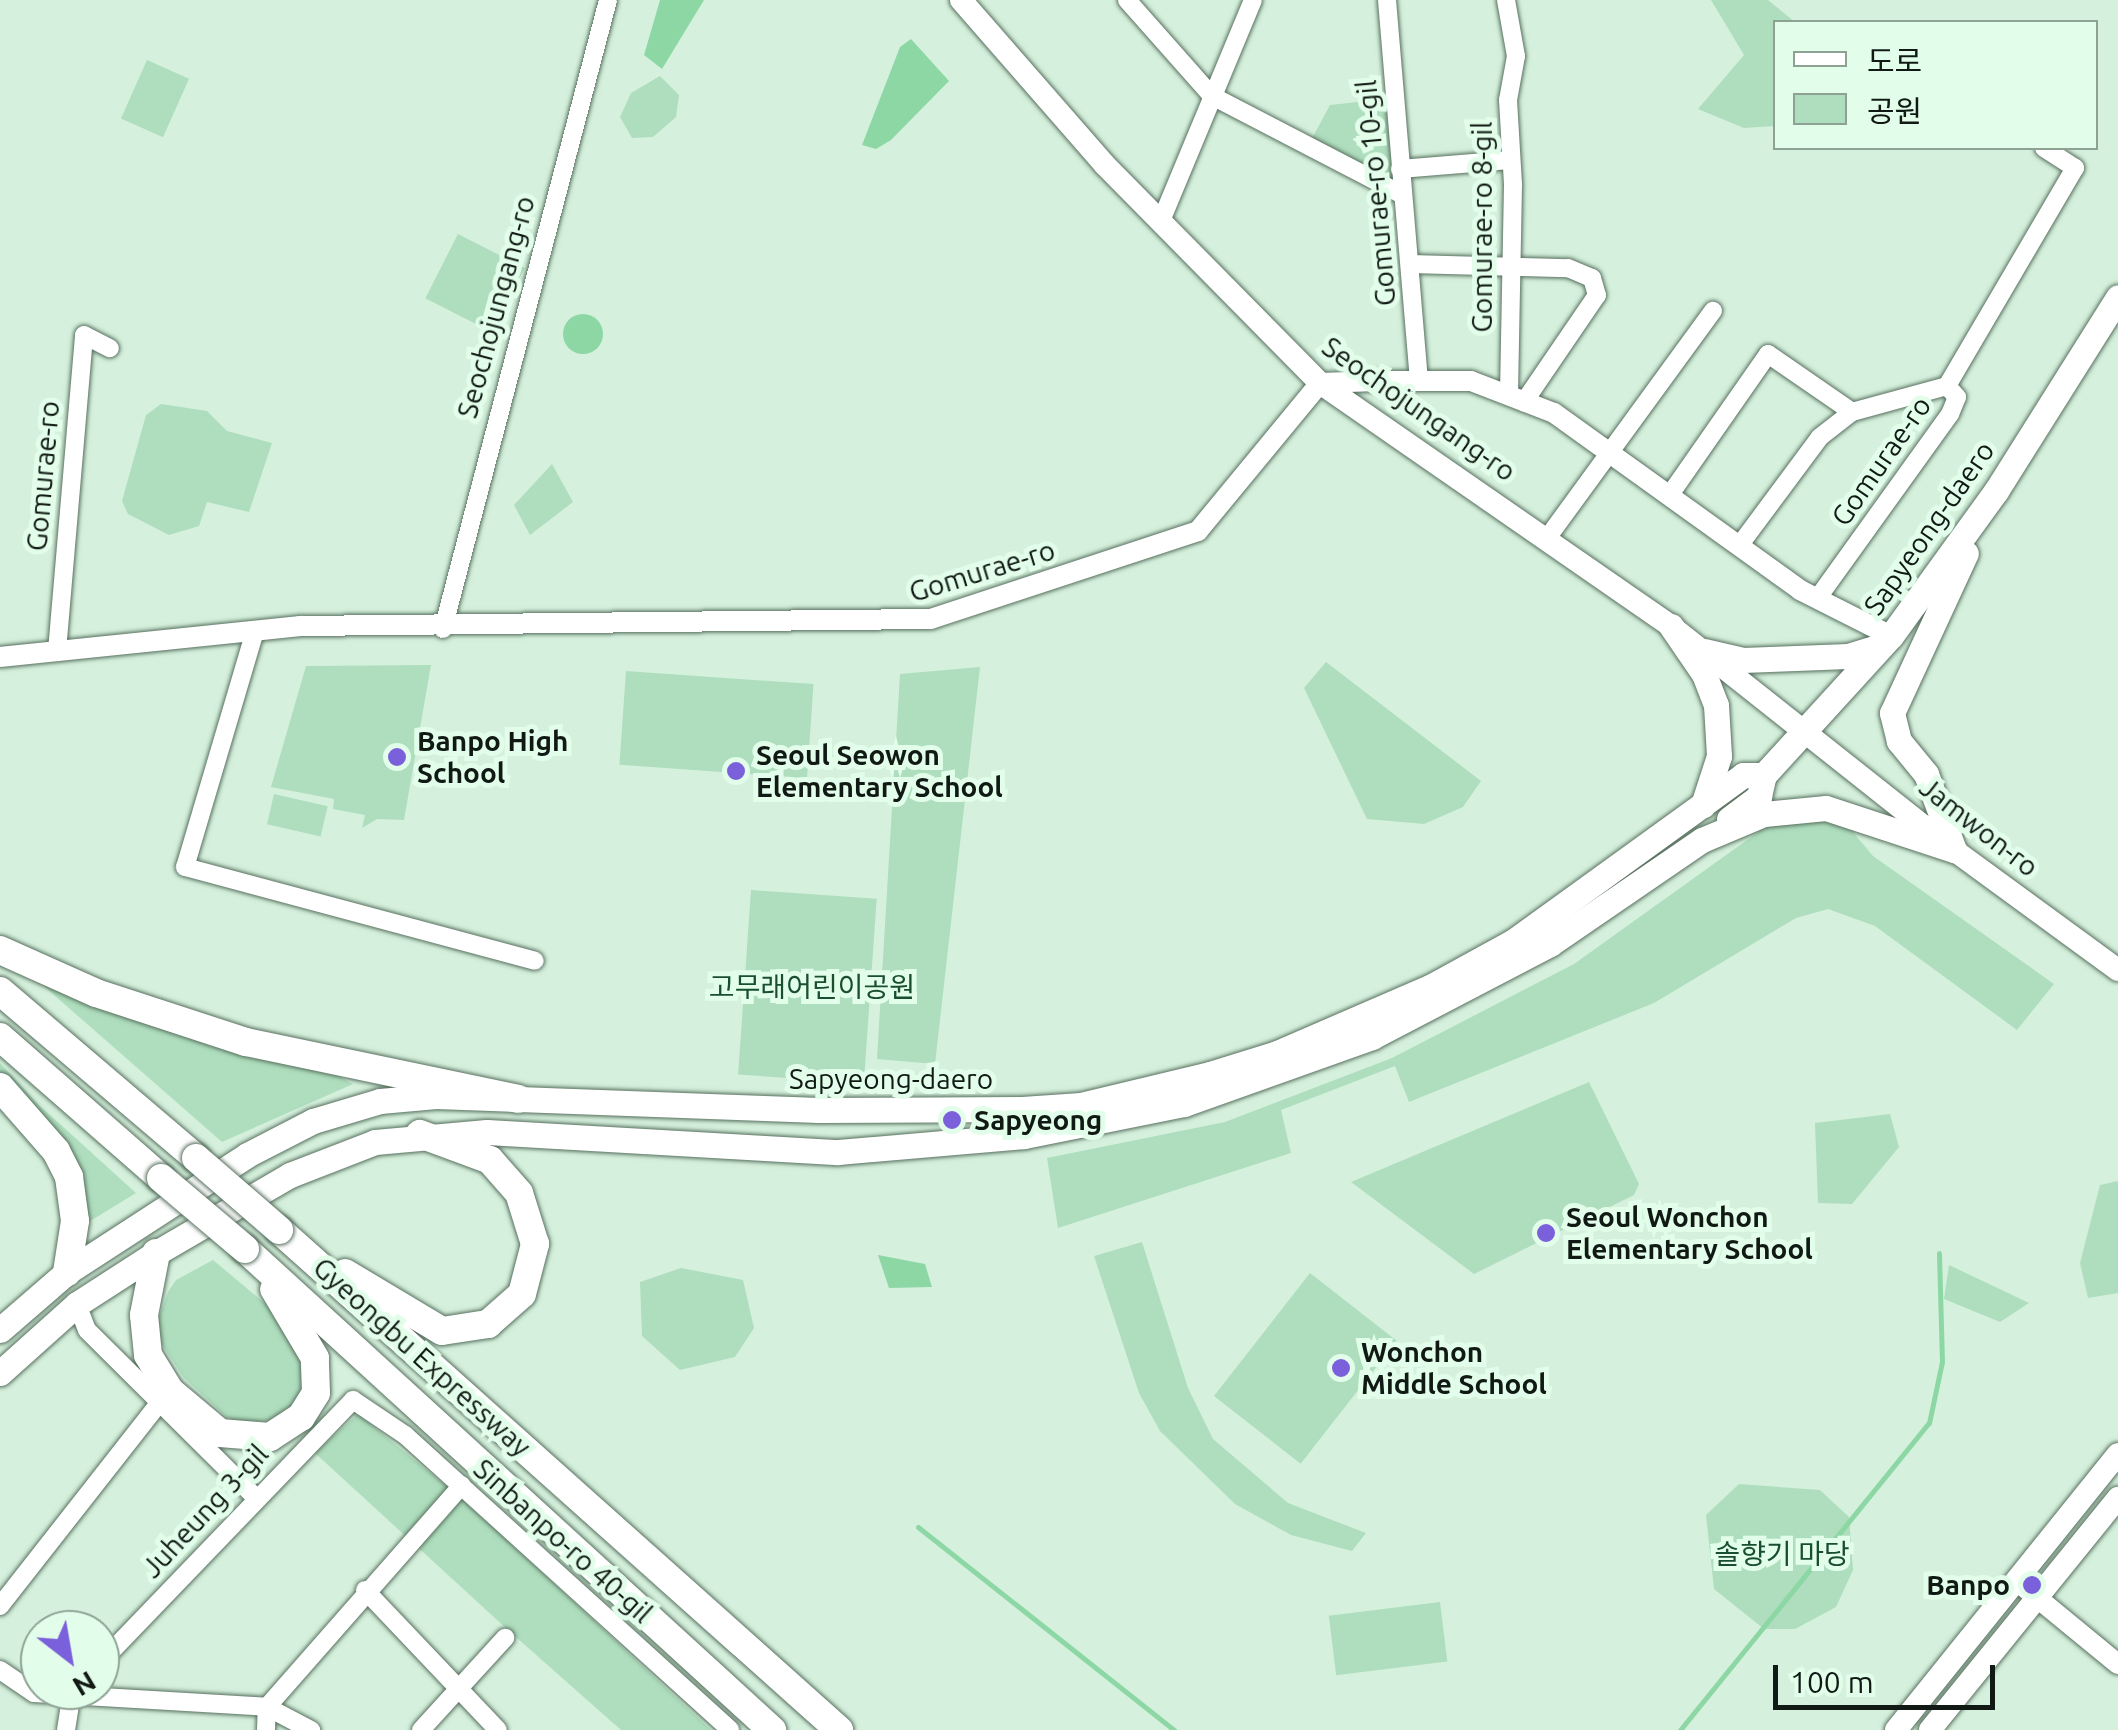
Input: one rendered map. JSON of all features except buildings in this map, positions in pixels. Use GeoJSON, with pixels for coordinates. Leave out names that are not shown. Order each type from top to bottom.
{"type":"FeatureCollection","features":[{"type":"Feature","properties":{"kind":"highway"},"geometry":{"type":"LineString","coordinates":[[0,950],[96,993],[246,1042],[518,1099]]}},
{"type":"Feature","properties":{"kind":"highway","name":"Gyeongbu Expressway"},"geometry":{"type":"LineString","coordinates":[[0,991],[312,1259],[839,1730]]}},
{"type":"Feature","properties":{"kind":"highway","name":"Gyeongbu Expressway"},"geometry":{"type":"LineString","coordinates":[[0,1037],[253,1257],[772,1730]]}},
{"type":"Feature","properties":{"kind":"highway"},"geometry":{"type":"LineString","coordinates":[[0,1086],[56,1151],[69,1177],[75,1221],[67,1272]]}},
{"type":"Feature","properties":{"kind":"highway"},"geometry":{"type":"LineString","coordinates":[[312,1259],[364,1280],[433,1330],[481,1327],[516,1302],[535,1244],[519,1193],[490,1160],[420,1134]]}},
{"type":"Feature","properties":{"kind":"highway"},"geometry":{"type":"LineString","coordinates":[[156,1253],[144,1314],[153,1365],[211,1428],[245,1439],[270,1436],[293,1424],[317,1385],[310,1346],[253,1257]]}},
{"type":"Feature","properties":{"kind":"main road","name":"Seochojungang-ro"},"geometry":{"type":"LineString","coordinates":[[961,0],[1161,221],[1320,383],[1548,538],[1806,729]]}},
{"type":"Feature","properties":{"kind":"main road","name":"Sapyeong-daero"},"geometry":{"type":"LineString","coordinates":[[1702,840],[1759,796],[1764,775],[1888,639],[1996,491],[2118,298]]}},
{"type":"Feature","properties":{"kind":"main road"},"geometry":{"type":"LineString","coordinates":[[1954,850],[1926,774],[1899,741],[1892,713],[1996,491]]}},
{"type":"Feature","properties":{"kind":"main road"},"geometry":{"type":"LineString","coordinates":[[1658,872],[1666,851],[1702,822],[1700,810],[1719,756],[1716,705],[1704,674],[1671,626]]}},
{"type":"Feature","properties":{"kind":"main road"},"geometry":{"type":"LineString","coordinates":[[1704,651],[1743,660],[1848,656],[1888,639]]}},
{"type":"Feature","properties":{"kind":"main road","name":"Jamwon-ro"},"geometry":{"type":"LineString","coordinates":[[1806,729],[1954,850],[2118,970]]}},
{"type":"Feature","properties":{"kind":"main road","name":"Sapyeong-daero"},"geometry":{"type":"LineString","coordinates":[[0,1330],[67,1272],[246,1155],[313,1121],[405,1098],[968,1111],[1081,1104],[1160,1087],[1276,1053],[1432,986],[1514,941],[1700,810],[1743,775],[1764,775]]}},
{"type":"Feature","properties":{"kind":"main road"},"geometry":{"type":"LineString","coordinates":[[0,1374],[77,1304],[156,1253],[312,1163],[420,1134],[486,1132],[805,1152],[971,1144],[1024,1136],[1184,1104],[1323,1058],[1472,989],[1702,840],[1764,814],[1810,807],[1954,850]]}},
{"type":"Feature","properties":{"kind":"main road"},"geometry":{"type":"LineString","coordinates":[[1896,1730],[2118,1454]]}},
{"type":"Feature","properties":{"kind":"main road"},"geometry":{"type":"LineString","coordinates":[[1930,1730],[2118,1498]]}},
{"type":"Feature","properties":{"kind":"street","name":"Seochojungang-ro"},"geometry":{"type":"LineString","coordinates":[[444,629],[608,0]]}},
{"type":"Feature","properties":{"kind":"street"},"geometry":{"type":"LineString","coordinates":[[1128,0],[1212,96],[1401,194]]}},
{"type":"Feature","properties":{"kind":"street"},"geometry":{"type":"LineString","coordinates":[[1161,221],[1253,0]]}},
{"type":"Feature","properties":{"kind":"street","name":"Gomurae-ro 10-gil"},"geometry":{"type":"LineString","coordinates":[[1388,0],[1419,381]]}},
{"type":"Feature","properties":{"kind":"street","name":"Gomurae-ro 8-gil"},"geometry":{"type":"LineString","coordinates":[[1506,0],[1516,56],[1508,100],[1516,399]]}},
{"type":"Feature","properties":{"kind":"street"},"geometry":{"type":"LineString","coordinates":[[1947,386],[2075,168],[2047,150]]}},
{"type":"Feature","properties":{"kind":"street"},"geometry":{"type":"LineString","coordinates":[[1400,169],[1510,160]]}},
{"type":"Feature","properties":{"kind":"street"},"geometry":{"type":"LineString","coordinates":[[1410,264],[1568,268],[1592,278],[1597,296],[1516,399]]}},
{"type":"Feature","properties":{"kind":"street"},"geometry":{"type":"LineString","coordinates":[[1548,538],[1713,311]]}},
{"type":"Feature","properties":{"kind":"street","name":"Gomurae-ro"},"geometry":{"type":"LineString","coordinates":[[56,651],[84,334],[110,348]]}},
{"type":"Feature","properties":{"kind":"street","name":"Gomurae-ro"},"geometry":{"type":"LineString","coordinates":[[1669,496],[1768,354],[1852,412]]}},
{"type":"Feature","properties":{"kind":"street"},"geometry":{"type":"LineString","coordinates":[[1320,383],[1470,381],[1554,413],[1739,546],[1888,639]]}},
{"type":"Feature","properties":{"kind":"street","name":"Gomurae-ro"},"geometry":{"type":"LineString","coordinates":[[0,657],[255,631],[877,624],[950,614],[1198,531],[1320,383]]}},
{"type":"Feature","properties":{"kind":"street","name":"Gomurae-ro"},"geometry":{"type":"LineString","coordinates":[[1739,546],[1820,436],[1852,412],[1947,386],[1957,397],[1950,414],[1818,598]]}},
{"type":"Feature","properties":{"kind":"street"},"geometry":{"type":"LineString","coordinates":[[255,631],[186,868],[535,961]]}},
{"type":"Feature","properties":{"kind":"street"},"geometry":{"type":"LineString","coordinates":[[77,1304],[86,1330],[255,1498]]}},
{"type":"Feature","properties":{"kind":"street","name":"Sinbanpo-ro 40-gil"},"geometry":{"type":"LineString","coordinates":[[353,1400],[462,1485],[730,1730]]}},
{"type":"Feature","properties":{"kind":"street","name":"Juheung 3-gil"},"geometry":{"type":"LineString","coordinates":[[120,1642],[353,1400]]}},
{"type":"Feature","properties":{"kind":"street"},"geometry":{"type":"LineString","coordinates":[[0,1606],[160,1402]]}},
{"type":"Feature","properties":{"kind":"street"},"geometry":{"type":"LineString","coordinates":[[266,1730],[266,1707],[462,1485]]}},
{"type":"Feature","properties":{"kind":"street"},"geometry":{"type":"LineString","coordinates":[[2018,1582],[2118,1664]]}},
{"type":"Feature","properties":{"kind":"street"},"geometry":{"type":"LineString","coordinates":[[366,1590],[460,1685],[498,1730]]}},
{"type":"Feature","properties":{"kind":"street"},"geometry":{"type":"LineString","coordinates":[[421,1730],[506,1638]]}},
{"type":"Feature","properties":{"kind":"street"},"geometry":{"type":"LineString","coordinates":[[120,1695],[266,1707],[311,1730]]}},
{"type":"Feature","properties":{"kind":"green space"},"geometry":{"type":"Polygon","coordinates":[[[1711,0],[1768,0],[1793,20],[1773,20],[1773,126],[1744,128],[1698,109],[1744,55],[1711,0]]]}},
{"type":"Feature","properties":{"kind":"green space"},"geometry":{"type":"Polygon","coordinates":[[[147,60],[189,79],[163,137],[121,118],[147,60]]]}},
{"type":"Feature","properties":{"kind":"green space"},"geometry":{"type":"Polygon","coordinates":[[[660,76],[679,95],[676,117],[653,137],[632,138],[620,117],[631,93],[660,76]]]}},
{"type":"Feature","properties":{"kind":"green space"},"geometry":{"type":"Polygon","coordinates":[[[1395,98],[1401,194],[1308,146],[1330,105],[1395,98]]]}},
{"type":"Feature","properties":{"kind":"green space"},"geometry":{"type":"Polygon","coordinates":[[[458,234],[525,268],[492,332],[425,298],[458,234]]]}},
{"type":"Feature","properties":{"kind":"green space"},"geometry":{"type":"Polygon","coordinates":[[[161,404],[207,411],[227,431],[272,443],[249,512],[207,502],[199,526],[169,535],[128,514],[122,501],[146,415],[161,404]]]}},
{"type":"Feature","properties":{"kind":"green space"},"geometry":{"type":"Polygon","coordinates":[[[552,464],[573,502],[530,535],[514,505],[552,464]]]}},
{"type":"Feature","properties":{"kind":"green space"},"geometry":{"type":"Polygon","coordinates":[[[1326,662],[1481,781],[1463,807],[1424,824],[1367,819],[1304,688],[1326,662]]]}},
{"type":"Feature","properties":{"kind":"green space"},"geometry":{"type":"Polygon","coordinates":[[[431,665],[404,820],[377,819],[362,828],[365,815],[333,809],[334,799],[271,787],[306,666],[431,665]]]}},
{"type":"Feature","properties":{"kind":"green space"},"geometry":{"type":"Polygon","coordinates":[[[980,667],[935,1064],[877,1059],[900,674],[980,667]]]}},
{"type":"Feature","properties":{"kind":"green space"},"geometry":{"type":"Polygon","coordinates":[[[626,671],[814,684],[807,778],[619,765],[626,671]]]}},
{"type":"Feature","properties":{"kind":"green space"},"geometry":{"type":"Polygon","coordinates":[[[274,794],[328,806],[321,837],[267,824],[274,794]]]}},
{"type":"Feature","properties":{"kind":"green space"},"geometry":{"type":"Polygon","coordinates":[[[1820,816],[1847,825],[1873,856],[2054,984],[2017,1030],[1875,926],[1828,909],[1796,918],[1654,1003],[1409,1102],[1395,1066],[1281,1110],[1291,1153],[1058,1228],[1047,1158],[1225,1122],[1392,1058],[1574,964],[1768,825],[1820,816]]]}},
{"type":"Feature","properties":{"kind":"green space","name":"고무래어린이공원"},"geometry":{"type":"Polygon","coordinates":[[[751,890],[877,899],[864,1083],[738,1075],[751,890]]]}},
{"type":"Feature","properties":{"kind":"green space"},"geometry":{"type":"Polygon","coordinates":[[[14,960],[327,1070],[353,1084],[222,1142],[14,960]]]}},
{"type":"Feature","properties":{"kind":"green space"},"geometry":{"type":"Polygon","coordinates":[[[0,1063],[40,1106],[136,1193],[87,1223],[77,1166],[0,1080],[0,1063]]]}},
{"type":"Feature","properties":{"kind":"green space"},"geometry":{"type":"Polygon","coordinates":[[[1589,1082],[1639,1184],[1634,1195],[1474,1274],[1351,1182],[1589,1082]]]}},
{"type":"Feature","properties":{"kind":"green space"},"geometry":{"type":"Polygon","coordinates":[[[1890,1114],[1899,1147],[1852,1204],[1818,1203],[1815,1123],[1890,1114]]]}},
{"type":"Feature","properties":{"kind":"green space"},"geometry":{"type":"Polygon","coordinates":[[[2118,1181],[2118,1293],[2088,1298],[2080,1263],[2100,1185],[2118,1181]]]}},
{"type":"Feature","properties":{"kind":"green space"},"geometry":{"type":"Polygon","coordinates":[[[1142,1242],[1188,1388],[1213,1439],[1288,1503],[1366,1533],[1352,1551],[1291,1535],[1235,1504],[1160,1431],[1139,1393],[1094,1256],[1142,1242]]]}},
{"type":"Feature","properties":{"kind":"green space"},"geometry":{"type":"Polygon","coordinates":[[[213,1260],[280,1316],[307,1363],[301,1397],[276,1419],[243,1423],[227,1417],[184,1378],[161,1343],[157,1323],[168,1292],[176,1280],[213,1260]]]}},
{"type":"Feature","properties":{"kind":"green space"},"geometry":{"type":"Polygon","coordinates":[[[1949,1265],[2029,1303],[2000,1322],[1944,1299],[1949,1265]]]}},
{"type":"Feature","properties":{"kind":"green space"},"geometry":{"type":"Polygon","coordinates":[[[681,1268],[743,1280],[754,1328],[735,1357],[680,1370],[642,1336],[640,1282],[681,1268]]]}},
{"type":"Feature","properties":{"kind":"green space"},"geometry":{"type":"Polygon","coordinates":[[[1310,1273],[1397,1341],[1301,1464],[1214,1396],[1310,1273]]]}},
{"type":"Feature","properties":{"kind":"green space"},"geometry":{"type":"Polygon","coordinates":[[[358,1414],[473,1508],[711,1730],[621,1730],[508,1630],[315,1453],[358,1414]]]}},
{"type":"Feature","properties":{"kind":"green space","name":"솔향기 마당"},"geometry":{"type":"Polygon","coordinates":[[[1739,1484],[1820,1490],[1849,1517],[1853,1570],[1836,1607],[1795,1629],[1764,1629],[1714,1589],[1706,1515],[1739,1484]]]}},
{"type":"Feature","properties":{"kind":"green space"},"geometry":{"type":"Polygon","coordinates":[[[1440,1602],[1447,1662],[1336,1675],[1329,1616],[1440,1602]]]}},
{"type":"Feature","properties":{"kind":"shaded area"},"geometry":{"type":"Polygon","coordinates":[[[660,0],[704,0],[662,69],[644,55],[660,0]]]}},
{"type":"Feature","properties":{"kind":"shaded area"},"geometry":{"type":"Polygon","coordinates":[[[911,39],[949,81],[891,140],[876,149],[862,145],[900,47],[911,39]]]}},
{"type":"Feature","properties":{"kind":"shaded area"},"geometry":{"type":"Polygon","coordinates":[[[583,314],[597,320],[603,334],[597,348],[583,354],[569,348],[563,334],[569,320],[583,314]]]}},
{"type":"Feature","properties":{"kind":"shaded area"},"geometry":{"type":"Polygon","coordinates":[[[878,1255],[925,1264],[932,1287],[889,1288],[878,1255]]]}},
{"type":"Feature","properties":{"kind":"waterway"},"geometry":{"type":"LineString","coordinates":[[1680,1730],[1929,1423],[1942,1362],[1939,1253]]}},
{"type":"Feature","properties":{"kind":"waterway"},"geometry":{"type":"LineString","coordinates":[[918,1527],[1174,1730]]}},
{"type":"Feature","properties":{"kind":"place","name":"Banpo High School"},"geometry":{"type":"Point","coordinates":[397,757]}},
{"type":"Feature","properties":{"kind":"place","name":"Seoul Seowon Elementary School"},"geometry":{"type":"Point","coordinates":[736,771]}},
{"type":"Feature","properties":{"kind":"place","name":"Sapyeong"},"geometry":{"type":"Point","coordinates":[952,1120]}},
{"type":"Feature","properties":{"kind":"place","name":"Seoul Wonchon Elementary School"},"geometry":{"type":"Point","coordinates":[1546,1233]}},
{"type":"Feature","properties":{"kind":"place","name":"Wonchon Middle School"},"geometry":{"type":"Point","coordinates":[1341,1368]}},
{"type":"Feature","properties":{"kind":"place","name":"Banpo"},"geometry":{"type":"Point","coordinates":[2032,1585]}}]}
